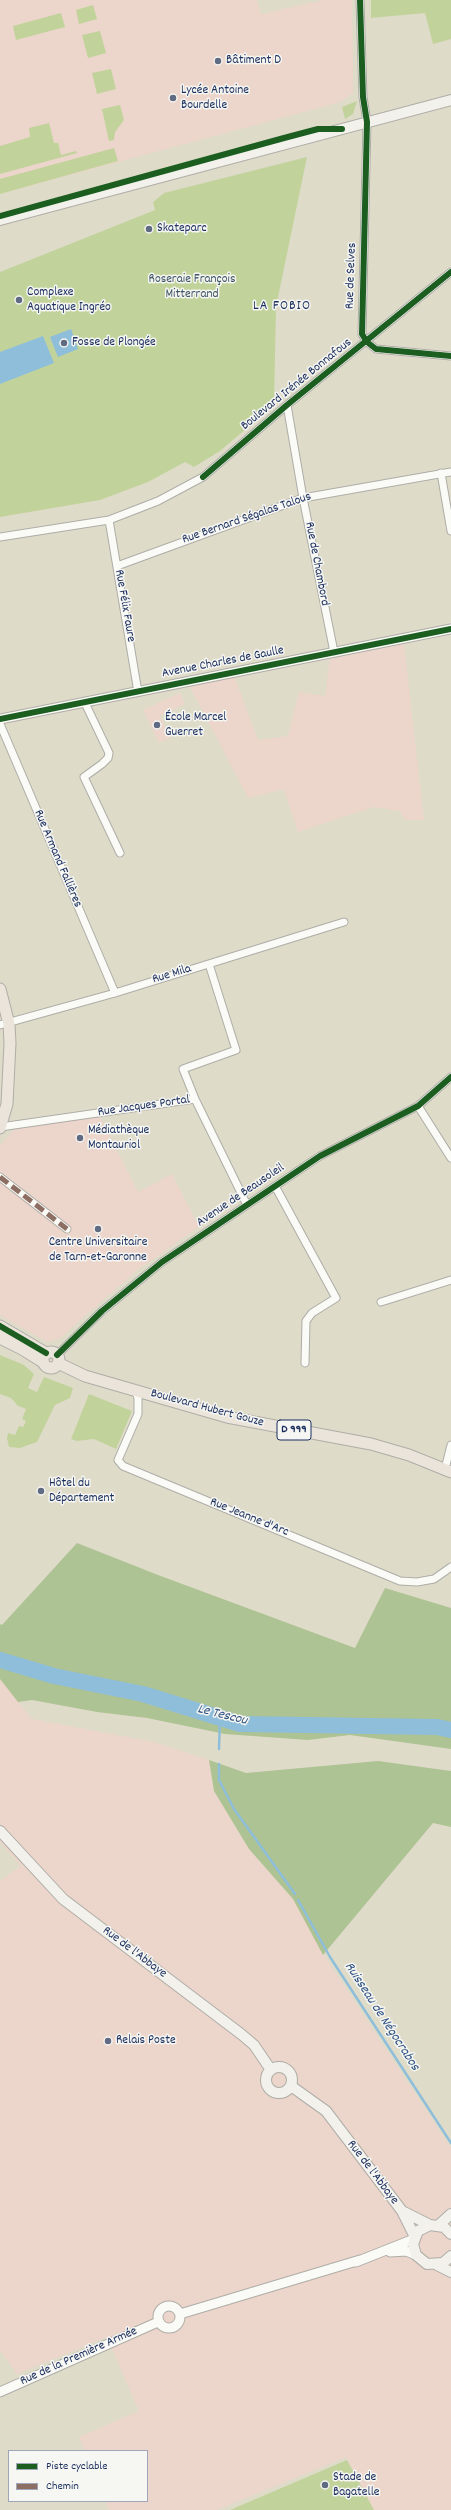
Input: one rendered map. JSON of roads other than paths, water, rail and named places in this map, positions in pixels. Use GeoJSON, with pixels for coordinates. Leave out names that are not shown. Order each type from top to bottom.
{"type":"FeatureCollection","features":[{"type":"Feature","properties":{"kind":"main road"},"geometry":{"type":"LineString","coordinates":[[0,220],[451,100]]}},
{"type":"Feature","properties":{"kind":"main road"},"geometry":{"type":"LineString","coordinates":[[0,989],[9,1079],[7,1104],[0,1128]]}},
{"type":"Feature","properties":{"kind":"main road","name":"Boulevard Hubert Gouze"},"geometry":{"type":"LineString","coordinates":[[0,1326],[79,1374],[227,1417],[371,1444],[409,1455],[448,1471]]}},
{"type":"Feature","properties":{"kind":"main road","name":"Boulevard Hubert Gouze"},"geometry":{"type":"LineString","coordinates":[[0,1338],[22,1349],[51,1358]]}},
{"type":"Feature","properties":{"kind":"main road","name":"Rue de l'Abbaye"},"geometry":{"type":"LineString","coordinates":[[0,1831],[63,1899],[241,2034],[254,2045],[271,2070]]}},
{"type":"Feature","properties":{"kind":"main road"},"geometry":{"type":"LineString","coordinates":[[277,2067],[287,2069],[293,2079],[291,2086],[281,2093],[270,2090],[266,2080],[271,2070],[277,2067]]}},
{"type":"Feature","properties":{"kind":"main road","name":"Rue de l'Abbaye"},"geometry":{"type":"LineString","coordinates":[[291,2086],[326,2111],[402,2211],[415,2238],[416,2255]]}},
{"type":"Feature","properties":{"kind":"main road","name":"Rue de l'Abbaye"},"geometry":{"type":"LineString","coordinates":[[402,2211],[451,2234]]}},
{"type":"Feature","properties":{"kind":"main road"},"geometry":{"type":"LineString","coordinates":[[415,2238],[418,2231],[434,2225],[451,2214]]}},
{"type":"Feature","properties":{"kind":"main road"},"geometry":{"type":"LineString","coordinates":[[416,2255],[427,2264],[437,2265],[451,2272]]}},
{"type":"Feature","properties":{"kind":"main road"},"geometry":{"type":"LineString","coordinates":[[437,2265],[451,2256]]}},
{"type":"Feature","properties":{"kind":"street","name":"Rue de Selves"},"geometry":{"type":"LineString","coordinates":[[360,0],[363,97],[367,122],[362,334],[367,342]]}},
{"type":"Feature","properties":{"kind":"street","name":"Boulevard Irénée Bonnafous"},"geometry":{"type":"LineString","coordinates":[[0,537],[109,520],[158,501],[203,477],[287,405],[367,342],[451,272]]}},
{"type":"Feature","properties":{"kind":"street"},"geometry":{"type":"LineString","coordinates":[[367,342],[376,349],[451,356]]}},
{"type":"Feature","properties":{"kind":"street","name":"Rue de Chambord"},"geometry":{"type":"LineString","coordinates":[[287,405],[303,498],[334,652]]}},
{"type":"Feature","properties":{"kind":"street","name":"Rue Bernard Ségalas Talous"},"geometry":{"type":"LineString","coordinates":[[117,566],[303,498],[451,472]]}},
{"type":"Feature","properties":{"kind":"street"},"geometry":{"type":"LineString","coordinates":[[441,473],[451,531]]}},
{"type":"Feature","properties":{"kind":"street","name":"Rue Félix Faure"},"geometry":{"type":"LineString","coordinates":[[109,520],[138,692]]}},
{"type":"Feature","properties":{"kind":"street","name":"Avenue Charles de Gaulle"},"geometry":{"type":"LineString","coordinates":[[0,719],[451,629]]}},
{"type":"Feature","properties":{"kind":"street"},"geometry":{"type":"LineString","coordinates":[[85,703],[109,753],[108,758],[102,764],[84,777],[120,853]]}},
{"type":"Feature","properties":{"kind":"street","name":"Rue Armand Fallières"},"geometry":{"type":"LineString","coordinates":[[0,724],[115,993]]}},
{"type":"Feature","properties":{"kind":"street","name":"Rue Mila"},"geometry":{"type":"LineString","coordinates":[[4,1024],[115,993],[344,922]]}},
{"type":"Feature","properties":{"kind":"street"},"geometry":{"type":"LineString","coordinates":[[195,1099],[183,1068],[236,1050],[209,964]]}},
{"type":"Feature","properties":{"kind":"street","name":"Avenue de Beausoleil"},"geometry":{"type":"LineString","coordinates":[[51,1358],[102,1311],[146,1274],[247,1204],[320,1156],[418,1106],[451,1077]]}},
{"type":"Feature","properties":{"kind":"street","name":"Rue Jacques Portal"},"geometry":{"type":"LineString","coordinates":[[0,1128],[195,1099],[247,1204]]}},
{"type":"Feature","properties":{"kind":"street"},"geometry":{"type":"LineString","coordinates":[[418,1106],[451,1158]]}},
{"type":"Feature","properties":{"kind":"street"},"geometry":{"type":"LineString","coordinates":[[0,1177],[67,1229]]}},
{"type":"Feature","properties":{"kind":"street"},"geometry":{"type":"LineString","coordinates":[[275,1186],[336,1298],[312,1313],[306,1321],[305,1363]]}},
{"type":"Feature","properties":{"kind":"street"},"geometry":{"type":"LineString","coordinates":[[381,1302],[451,1280]]}},
{"type":"Feature","properties":{"kind":"street","name":"Rue Jeanne d'Arc"},"geometry":{"type":"LineString","coordinates":[[135,1390],[138,1398],[138,1414],[118,1460],[123,1466],[400,1581],[417,1582],[434,1579],[451,1567]]}},
{"type":"Feature","properties":{"kind":"street"},"geometry":{"type":"LineString","coordinates":[[448,1471],[451,1445]]}},
{"type":"Feature","properties":{"kind":"street"},"geometry":{"type":"LineString","coordinates":[[180,2314],[379,2254],[415,2238]]}},
{"type":"Feature","properties":{"kind":"street"},"geometry":{"type":"LineString","coordinates":[[379,2254],[401,2251],[416,2255]]}},
{"type":"Feature","properties":{"kind":"street"},"geometry":{"type":"LineString","coordinates":[[172,2306],[180,2314],[179,2324],[173,2328],[163,2327],[158,2322],[158,2315],[165,2307],[172,2306]]}},
{"type":"Feature","properties":{"kind":"street","name":"Rue de la Première Armée"},"geometry":{"type":"LineString","coordinates":[[0,2392],[158,2322]]}},
{"type":"Feature","properties":{"kind":"water","name":"Fosse de Plongée"},"geometry":{"type":"Polygon","coordinates":[[[71,329],[78,349],[58,357],[50,337],[71,329]]]}},
{"type":"Feature","properties":{"kind":"water"},"geometry":{"type":"Polygon","coordinates":[[[43,336],[54,363],[0,384],[0,352],[43,336]]]}},
{"type":"Feature","properties":{"kind":"waterway","name":"Ruisseau de Négocrabos"},"geometry":{"type":"LineString","coordinates":[[0,1660],[54,1676],[143,1694],[240,1724],[437,1727],[451,1730]]}},
{"type":"Feature","properties":{"kind":"waterway","name":"Ruisseau de Négocrabos"},"geometry":{"type":"LineString","coordinates":[[219,1749],[220,1718]]}},
{"type":"Feature","properties":{"kind":"waterway","name":"Ruisseau de Négocrabos"},"geometry":{"type":"LineString","coordinates":[[219,1764],[219,1780],[234,1809],[295,1894]]}},
{"type":"Feature","properties":{"kind":"waterway","name":"Ruisseau de Négocrabos"},"geometry":{"type":"LineString","coordinates":[[298,1900],[330,1957],[451,2143]]}},
{"type":"Feature","properties":{"kind":"place","name":"Bâtiment D"},"geometry":{"type":"Point","coordinates":[218,61]}},
{"type":"Feature","properties":{"kind":"place","name":"Lycée Antoine Bourdelle"},"geometry":{"type":"Point","coordinates":[173,98]}},
{"type":"Feature","properties":{"kind":"place","name":"Skateparc"},"geometry":{"type":"Point","coordinates":[149,229]}},
{"type":"Feature","properties":{"kind":"place","name":"Complexe Aquatique Ingréo"},"geometry":{"type":"Point","coordinates":[19,300]}},
{"type":"Feature","properties":{"kind":"place","name":"Fosse de Plongée"},"geometry":{"type":"Point","coordinates":[64,343]}},
{"type":"Feature","properties":{"kind":"place","name":"École Marcel Guerret"},"geometry":{"type":"Point","coordinates":[157,725]}},
{"type":"Feature","properties":{"kind":"place","name":"Médiathèque Montauriol"},"geometry":{"type":"Point","coordinates":[80,1138]}},
{"type":"Feature","properties":{"kind":"place","name":"Centre Universitaire de Tarn-et-Garonne"},"geometry":{"type":"Point","coordinates":[98,1229]}},
{"type":"Feature","properties":{"kind":"place","name":"Hôtel du Département"},"geometry":{"type":"Point","coordinates":[41,1491]}},
{"type":"Feature","properties":{"kind":"place","name":"Relais Poste"},"geometry":{"type":"Point","coordinates":[108,2041]}},
{"type":"Feature","properties":{"kind":"place","name":"Stade de Bagatelle"},"geometry":{"type":"Point","coordinates":[325,2485]}},
{"type":"Feature","properties":{"kind":"district","name":"LA FOBIO"},"geometry":{"type":"Point","coordinates":[282,307]}},
{"type":"Feature","properties":{"kind":"park label","name":"Roseraie François Mitterrand"},"geometry":{"type":"Point","coordinates":[192,288]}},
{"type":"Feature","properties":{"kind":"water label","name":"Le Tescou"},"geometry":{"type":"Point","coordinates":[222,1716]}}]}
